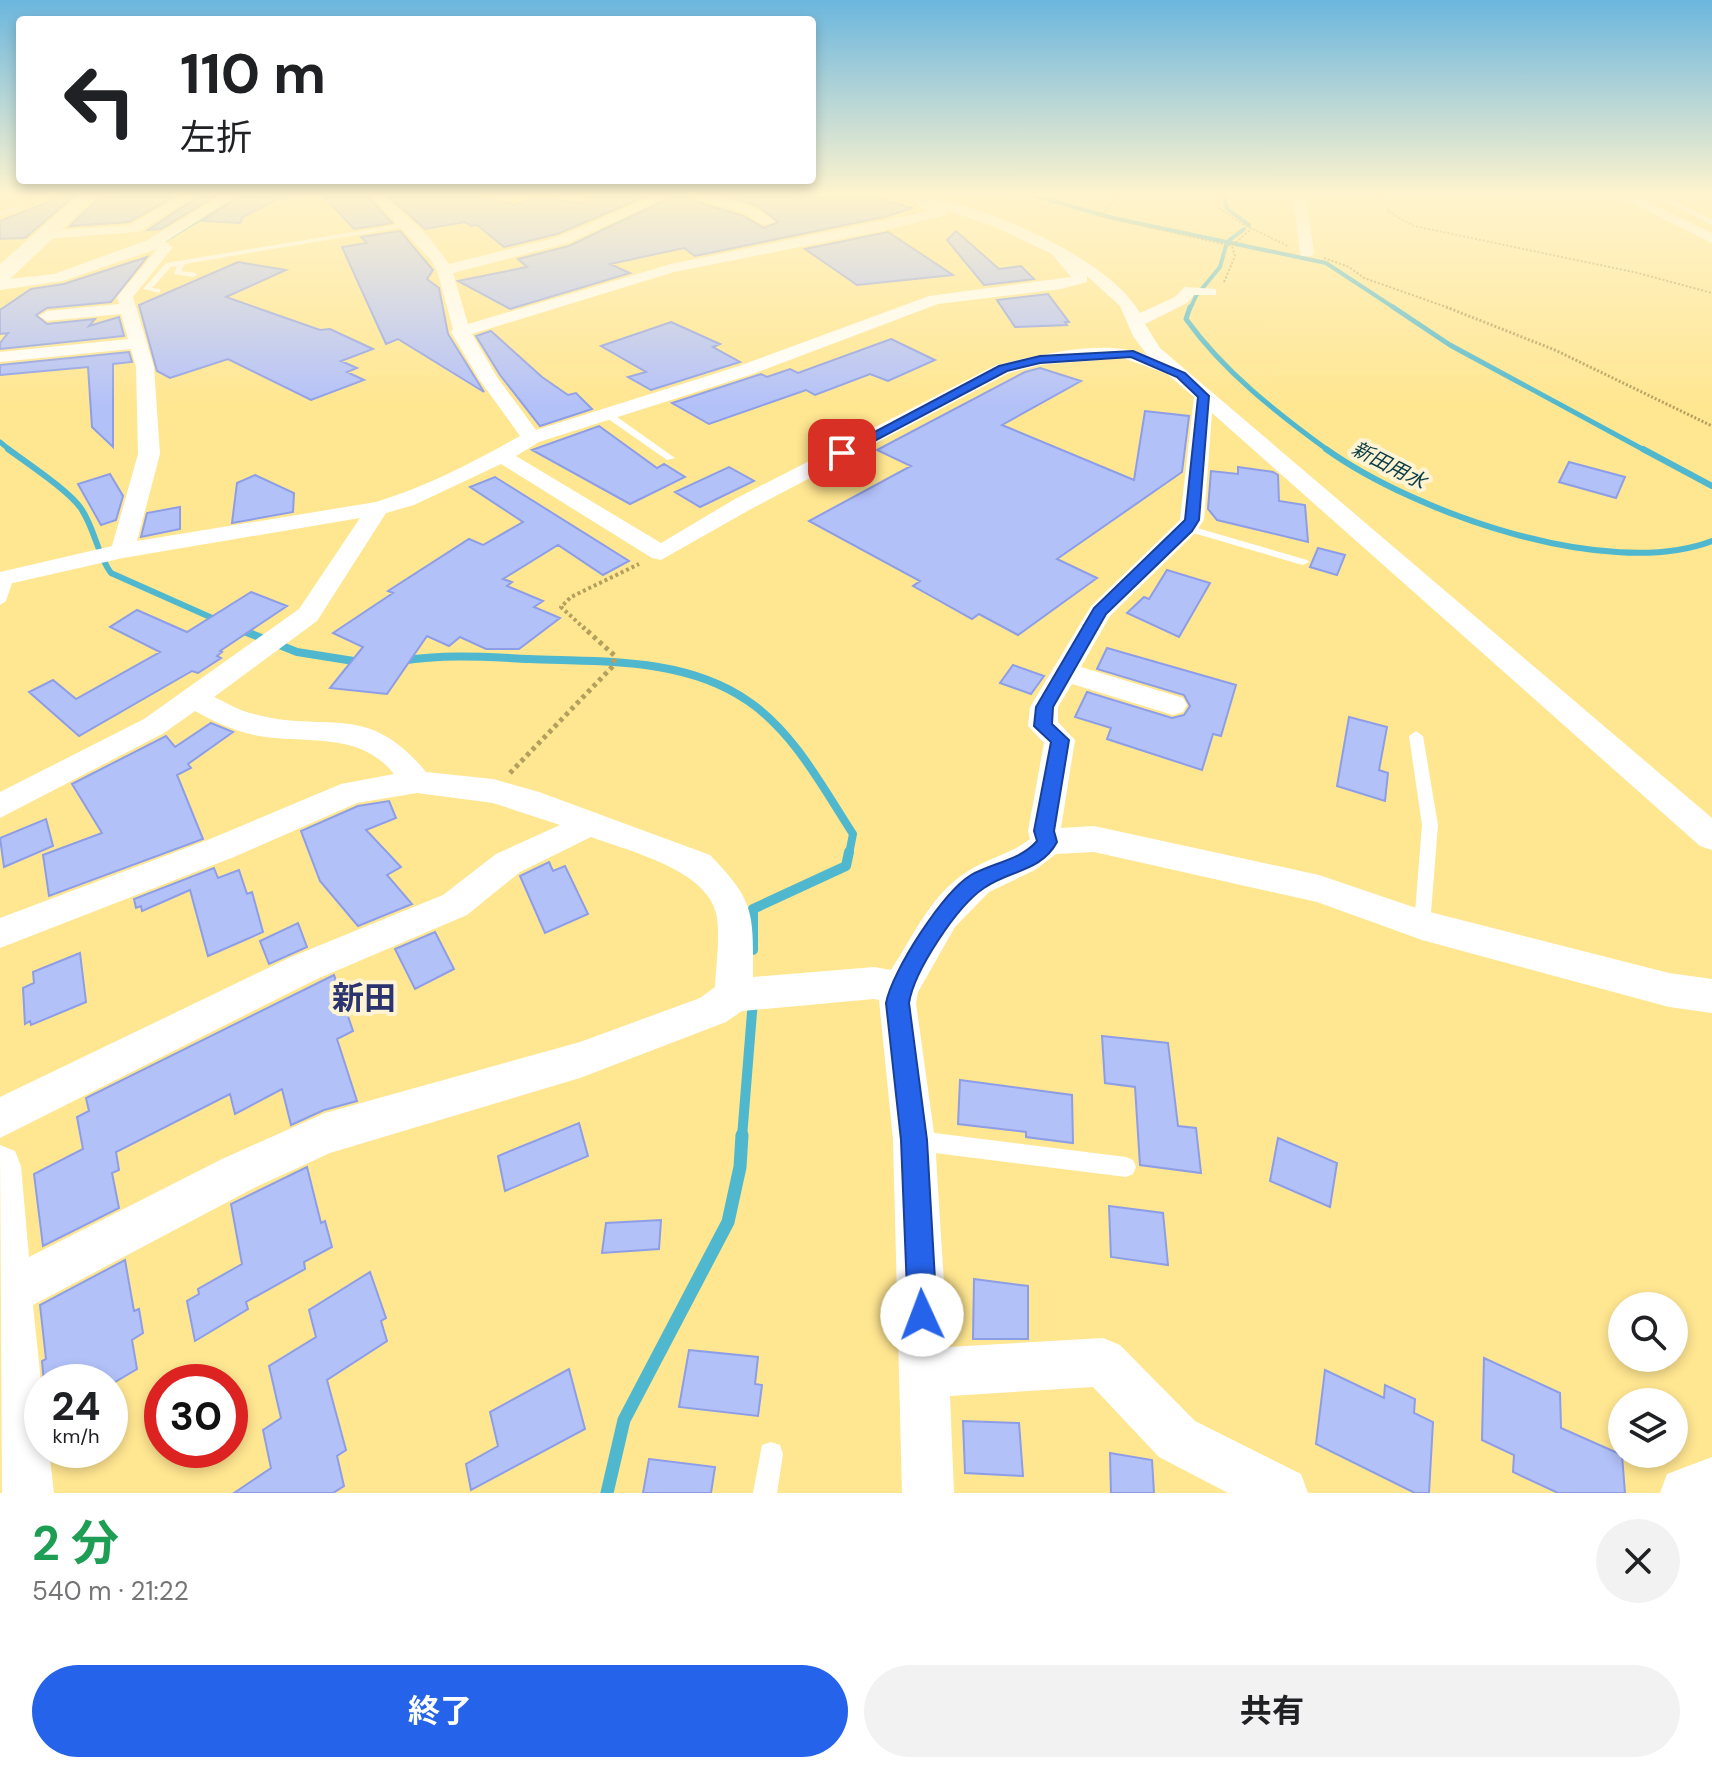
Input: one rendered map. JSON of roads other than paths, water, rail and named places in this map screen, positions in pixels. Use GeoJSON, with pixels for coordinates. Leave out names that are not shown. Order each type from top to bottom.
{"type":"FeatureCollection","features":[{"type":"Feature","properties":{"kind":"street"},"geometry":{"type":"LineString","coordinates":[[2,274],[57,278],[93,266]]}},
{"type":"Feature","properties":{"kind":"street"},"geometry":{"type":"LineString","coordinates":[[109,554],[149,454],[145,367],[125,297],[151,266]]}},
{"type":"Feature","properties":{"kind":"street"},"geometry":{"type":"LineString","coordinates":[[441,266],[460,332],[487,379],[532,438]]}},
{"type":"Feature","properties":{"kind":"street"},"geometry":{"type":"LineString","coordinates":[[445,270],[462,266]]}},
{"type":"Feature","properties":{"kind":"street"},"geometry":{"type":"LineString","coordinates":[[460,332],[688,266]]}},
{"type":"Feature","properties":{"kind":"street"},"geometry":{"type":"LineString","coordinates":[[3,586],[109,554],[378,508],[406,500],[502,456],[532,438],[746,370],[935,299],[1081,279],[1070,266]]}},
{"type":"Feature","properties":{"kind":"street"},"geometry":{"type":"LineString","coordinates":[[1081,266],[1099,276],[1126,303],[1149,345],[1204,396],[1712,837]]}},
{"type":"Feature","properties":{"kind":"street"},"geometry":{"type":"LineString","coordinates":[[1137,321],[1171,305],[1190,290],[1216,289]]}},
{"type":"Feature","properties":{"kind":"street"},"geometry":{"type":"LineString","coordinates":[[47,316],[129,308]]}},
{"type":"Feature","properties":{"kind":"street"},"geometry":{"type":"LineString","coordinates":[[0,357],[139,343]]}},
{"type":"Feature","properties":{"kind":"street"},"geometry":{"type":"LineString","coordinates":[[502,456],[661,553],[743,504],[1003,369],[1040,360],[1125,352],[1181,375]]}},
{"type":"Feature","properties":{"kind":"street"},"geometry":{"type":"LineString","coordinates":[[1047,842],[1044,831],[1060,740],[1043,726],[1044,707],[1100,612],[1192,520],[1204,396]]}},
{"type":"Feature","properties":{"kind":"street"},"geometry":{"type":"LineString","coordinates":[[0,806],[98,758],[154,726],[308,615],[378,508]]}},
{"type":"Feature","properties":{"kind":"street"},"geometry":{"type":"LineString","coordinates":[[1065,672],[1173,705]]}},
{"type":"Feature","properties":{"kind":"street"},"geometry":{"type":"LineString","coordinates":[[193,698],[237,720],[261,726],[354,733],[401,758],[417,782]]}},
{"type":"Feature","properties":{"kind":"street"},"geometry":{"type":"LineString","coordinates":[[0,933],[222,848],[352,792],[417,782],[493,791],[587,821],[698,864],[718,885],[735,914],[746,994]]}},
{"type":"Feature","properties":{"kind":"street"},"geometry":{"type":"LineString","coordinates":[[0,1118],[304,968],[455,905],[508,863],[575,832],[587,821]]}},
{"type":"Feature","properties":{"kind":"street"},"geometry":{"type":"LineString","coordinates":[[928,1493],[914,1140],[897,1003],[900,988],[943,917],[976,882],[1037,855],[1047,842],[1094,839],[1319,889],[1422,925],[1669,990],[1712,996]]}},
{"type":"Feature","properties":{"kind":"street"},"geometry":{"type":"LineString","coordinates":[[10,1292],[237,1174],[325,1134],[580,1060],[713,1010],[746,994],[874,983],[900,988]]}},
{"type":"Feature","properties":{"kind":"street"},"geometry":{"type":"LineString","coordinates":[[0,1166],[10,1292],[6,1358],[28,1493]]}},
{"type":"Feature","properties":{"kind":"street"},"geometry":{"type":"LineString","coordinates":[[925,1373],[1103,1362],[1177,1439],[1282,1493]]}},
{"type":"Feature","properties":{"kind":"street"},"geometry":{"type":"LineString","coordinates":[[1686,1493],[1712,1483]]}},
{"type":"Feature","properties":{"kind":"lane"},"geometry":{"type":"LineString","coordinates":[[157,291],[147,289],[168,266]]}},
{"type":"Feature","properties":{"kind":"lane"},"geometry":{"type":"LineString","coordinates":[[181,266],[177,272],[193,275]]}},
{"type":"Feature","properties":{"kind":"lane"},"geometry":{"type":"LineString","coordinates":[[607,414],[670,458]]}},
{"type":"Feature","properties":{"kind":"lane"},"geometry":{"type":"LineString","coordinates":[[1187,528],[1303,562]]}},
{"type":"Feature","properties":{"kind":"lane"},"geometry":{"type":"LineString","coordinates":[[1416,736],[1430,825],[1422,925]]}},
{"type":"Feature","properties":{"kind":"lane"},"geometry":{"type":"LineString","coordinates":[[914,1140],[1126,1167]]}},
{"type":"Feature","properties":{"kind":"lane"},"geometry":{"type":"LineString","coordinates":[[765,1493],[771,1454]]}},
{"type":"Feature","properties":{"kind":"waterway","name":"新田用水"},"geometry":{"type":"LineString","coordinates":[[1190,309],[1196,296],[1220,266]]}},
{"type":"Feature","properties":{"kind":"waterway"},"geometry":{"type":"LineString","coordinates":[[1330,266],[1396,309]]}},
{"type":"Feature","properties":{"kind":"waterway","name":"新田用水"},"geometry":{"type":"LineString","coordinates":[[1190,307],[1186,319],[1217,357],[1271,407],[1328,450]]}},
{"type":"Feature","properties":{"kind":"waterway"},"geometry":{"type":"LineString","coordinates":[[1396,309],[1450,345],[1646,451]]}},
{"type":"Feature","properties":{"kind":"waterway"},"geometry":{"type":"LineString","coordinates":[[0,442],[11,451]]}},
{"type":"Feature","properties":{"kind":"waterway"},"geometry":{"type":"LineString","coordinates":[[8,449],[48,478],[82,510],[111,573],[219,621]]}},
{"type":"Feature","properties":{"kind":"waterway"},"geometry":{"type":"LineString","coordinates":[[1643,449],[1712,486]]}},
{"type":"Feature","properties":{"kind":"waterway","name":"新田用水"},"geometry":{"type":"LineString","coordinates":[[1328,450],[1409,496],[1513,534],[1567,546],[1620,552],[1669,551],[1712,541]]}},
{"type":"Feature","properties":{"kind":"waterway"},"geometry":{"type":"LineString","coordinates":[[239,629],[297,652],[360,662]]}},
{"type":"Feature","properties":{"kind":"waterway"},"geometry":{"type":"LineString","coordinates":[[401,661],[465,657],[613,662],[670,669],[723,687],[764,714],[794,745],[853,834],[849,854]]}},
{"type":"Feature","properties":{"kind":"waterway"},"geometry":{"type":"LineString","coordinates":[[753,950],[753,909],[846,866],[849,852]]}},
{"type":"Feature","properties":{"kind":"waterway"},"geometry":{"type":"LineString","coordinates":[[742,1137],[753,1000]]}},
{"type":"Feature","properties":{"kind":"waterway"},"geometry":{"type":"LineString","coordinates":[[607,1493],[624,1420],[728,1222],[740,1167],[742,1135]]}},
{"type":"Feature","properties":{"kind":"district","name":"新田"},"geometry":{"type":"Point","coordinates":[364,998]}}]}
